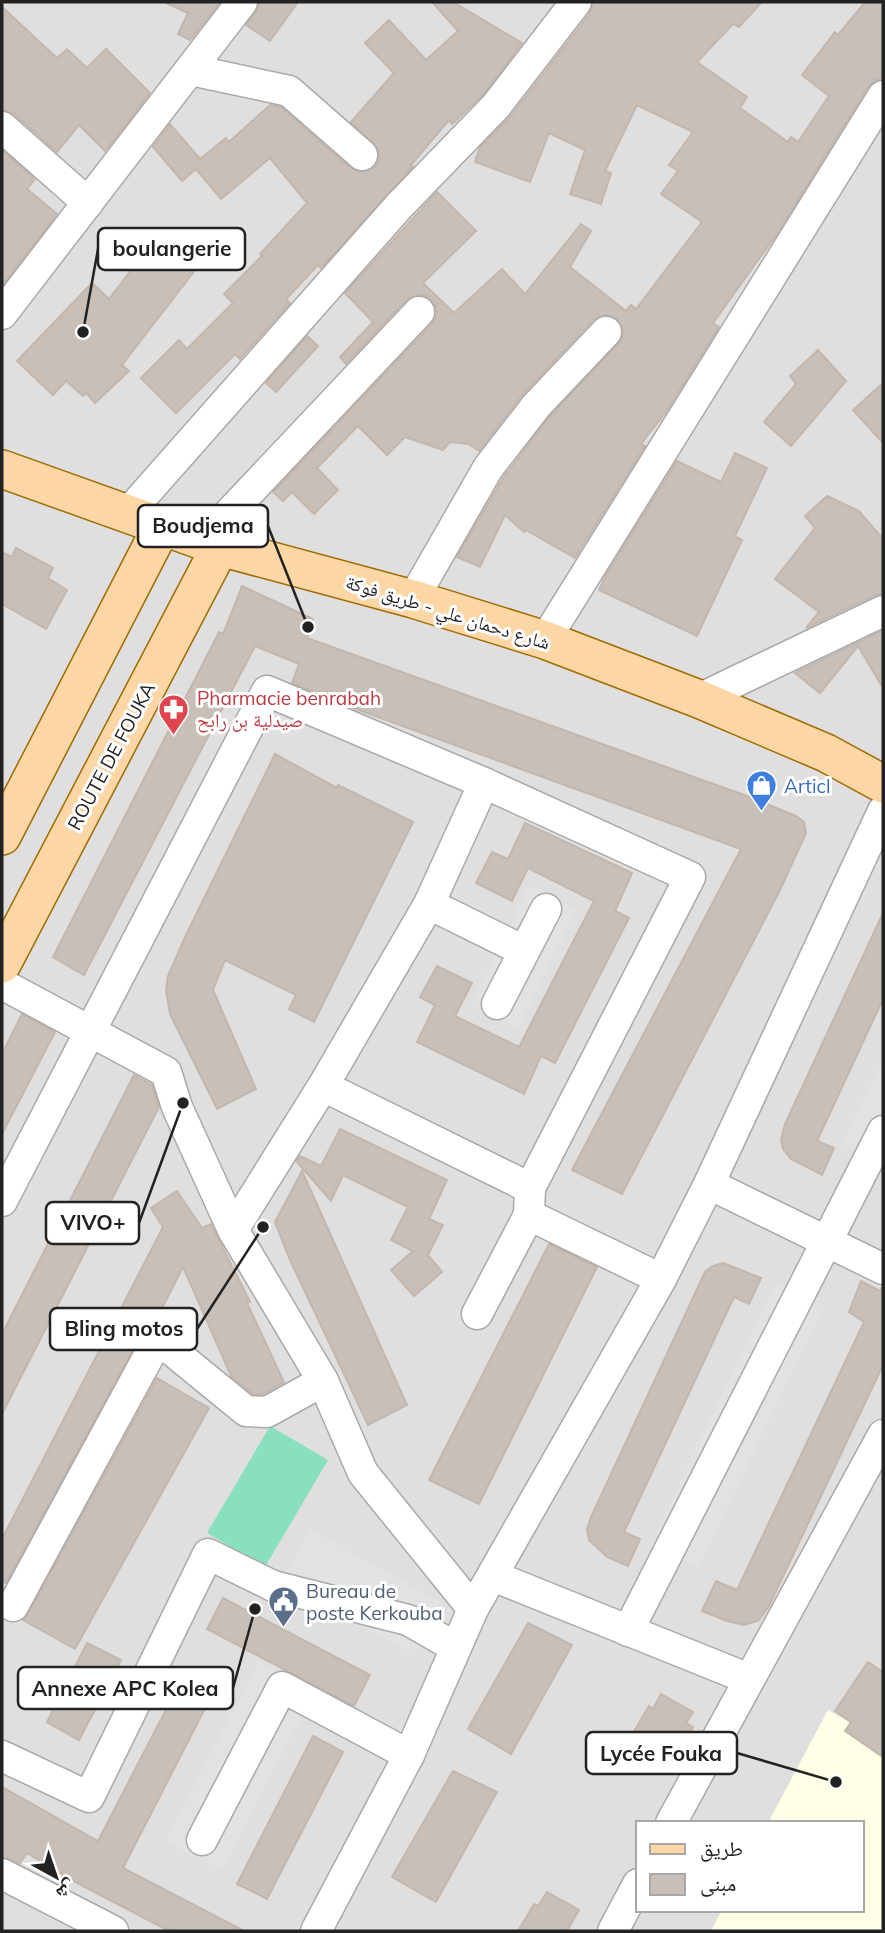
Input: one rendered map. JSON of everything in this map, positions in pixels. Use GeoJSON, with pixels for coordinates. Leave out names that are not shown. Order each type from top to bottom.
{"type":"FeatureCollection","features":[{"type":"Feature","properties":{"kind":"main road","name":"شارع دحمان علي - طريق فوكة"},"geometry":{"type":"LineString","coordinates":[[2,469],[211,544],[413,599],[545,640],[699,699],[826,753],[883,784]]}},
{"type":"Feature","properties":{"kind":"main road"},"geometry":{"type":"LineString","coordinates":[[2,836],[162,526]]}},
{"type":"Feature","properties":{"kind":"main road","name":"ROUTE DE FOUKA"},"geometry":{"type":"LineString","coordinates":[[2,964],[211,544]]}},
{"type":"Feature","properties":{"kind":"street"},"geometry":{"type":"LineString","coordinates":[[2,314],[242,2]]}},
{"type":"Feature","properties":{"kind":"street"},"geometry":{"type":"LineString","coordinates":[[128,513],[399,206],[496,106],[576,2]]}},
{"type":"Feature","properties":{"kind":"street"},"geometry":{"type":"LineString","coordinates":[[191,70],[289,91],[362,155]]}},
{"type":"Feature","properties":{"kind":"street"},"geometry":{"type":"LineString","coordinates":[[545,640],[883,96]]}},
{"type":"Feature","properties":{"kind":"street"},"geometry":{"type":"LineString","coordinates":[[2,127],[88,203]]}},
{"type":"Feature","properties":{"kind":"street"},"geometry":{"type":"LineString","coordinates":[[211,544],[419,313]]}},
{"type":"Feature","properties":{"kind":"street"},"geometry":{"type":"LineString","coordinates":[[413,599],[488,468],[536,407],[606,332]]}},
{"type":"Feature","properties":{"kind":"street"},"geometry":{"type":"LineString","coordinates":[[699,699],[883,611]]}},
{"type":"Feature","properties":{"kind":"street"},"geometry":{"type":"LineString","coordinates":[[2,1201],[267,691],[484,783],[690,877],[529,1202],[477,1314]]}},
{"type":"Feature","properties":{"kind":"street"},"geometry":{"type":"LineString","coordinates":[[233,1230],[324,1086],[429,904],[484,783]]}},
{"type":"Feature","properties":{"kind":"street"},"geometry":{"type":"LineString","coordinates":[[316,1931],[409,1755],[473,1609],[661,1279],[709,1184],[883,811]]}},
{"type":"Feature","properties":{"kind":"street"},"geometry":{"type":"LineString","coordinates":[[429,904],[524,951]]}},
{"type":"Feature","properties":{"kind":"street"},"geometry":{"type":"LineString","coordinates":[[497,1004],[546,909]]}},
{"type":"Feature","properties":{"kind":"street"},"geometry":{"type":"LineString","coordinates":[[2,984],[166,1072],[177,1107],[233,1230],[323,1381],[363,1473],[473,1609]]}},
{"type":"Feature","properties":{"kind":"street"},"geometry":{"type":"LineString","coordinates":[[324,1086],[661,1279]]}},
{"type":"Feature","properties":{"kind":"street"},"geometry":{"type":"LineString","coordinates":[[628,1631],[883,1131]]}},
{"type":"Feature","properties":{"kind":"street"},"geometry":{"type":"LineString","coordinates":[[709,1184],[883,1269]]}},
{"type":"Feature","properties":{"kind":"street"},"geometry":{"type":"LineString","coordinates":[[13,1606],[158,1339],[246,1411],[267,1412],[323,1381]]}},
{"type":"Feature","properties":{"kind":"street"},"geometry":{"type":"LineString","coordinates":[[672,1821],[883,1435]]}},
{"type":"Feature","properties":{"kind":"street"},"geometry":{"type":"LineString","coordinates":[[2,1756],[89,1797],[208,1554],[273,1586],[408,1620],[455,1647]]}},
{"type":"Feature","properties":{"kind":"street"},"geometry":{"type":"LineString","coordinates":[[493,1576],[748,1679]]}},
{"type":"Feature","properties":{"kind":"street"},"geometry":{"type":"LineString","coordinates":[[202,1840],[282,1687],[409,1755]]}},
{"type":"Feature","properties":{"kind":"street"},"geometry":{"type":"LineString","coordinates":[[2,1874],[113,1931]]}},
{"type":"Feature","properties":{"kind":"street"},"geometry":{"type":"LineString","coordinates":[[613,1931],[636,1888]]}},
{"type":"Feature","properties":{"kind":"shaded area"},"geometry":{"type":"Polygon","coordinates":[[[2,2],[883,2],[883,1931],[2,1931],[2,2]]]}},
{"type":"Feature","properties":{"kind":"shaded area"},"geometry":{"type":"Polygon","coordinates":[[[529,886],[577,909],[518,1028],[471,1004],[529,886]]]}},
{"type":"Feature","properties":{"kind":"shaded area"},"geometry":{"type":"Polygon","coordinates":[[[883,1058],[883,1164],[841,1144],[883,1058]]]}},
{"type":"Feature","properties":{"kind":"shaded area"},"geometry":{"type":"Polygon","coordinates":[[[776,1282],[824,1306],[699,1567],[650,1545],[776,1282]]]}},
{"type":"Feature","properties":{"kind":"shaded area"},"geometry":{"type":"Polygon","coordinates":[[[310,1529],[444,1604],[415,1656],[281,1581],[310,1529]]]}},
{"type":"Feature","properties":{"kind":"shaded area"},"geometry":{"type":"Polygon","coordinates":[[[258,1662],[315,1691],[222,1871],[165,1842],[258,1662]]]}},
{"type":"Feature","properties":{"kind":"shaded area"},"geometry":{"type":"Polygon","coordinates":[[[828,1710],[883,1742],[883,1931],[711,1931],[721,1912],[864,1912],[864,1821],[769,1821],[828,1710]]]}},
{"type":"Feature","properties":{"kind":"green space"},"geometry":{"type":"Polygon","coordinates":[[[270,1426],[328,1460],[265,1567],[207,1533],[270,1426]]]}},
{"type":"Feature","properties":{"kind":"building"},"geometry":{"type":"Polygon","coordinates":[[[164,2],[220,2],[190,40],[178,34],[188,13],[164,2]]]}},
{"type":"Feature","properties":{"kind":"building"},"geometry":{"type":"Polygon","coordinates":[[[259,2],[298,2],[270,41],[246,25],[256,12],[259,2]]]}},
{"type":"Feature","properties":{"kind":"building"},"geometry":{"type":"Polygon","coordinates":[[[432,2],[453,2],[522,43],[483,95],[452,124],[449,120],[411,165],[413,167],[321,268],[318,265],[286,299],[290,303],[240,359],[235,354],[176,413],[141,378],[179,340],[187,349],[233,303],[224,294],[262,256],[260,254],[307,203],[270,158],[221,199],[196,169],[182,181],[153,147],[170,124],[200,159],[226,138],[229,142],[270,105],[281,107],[350,168],[359,172],[368,171],[376,166],[379,159],[378,149],[351,122],[394,73],[365,43],[389,20],[426,60],[458,31],[432,2]]]}},
{"type":"Feature","properties":{"kind":"building"},"geometry":{"type":"Polygon","coordinates":[[[593,2],[762,2],[739,27],[733,24],[697,62],[747,97],[740,108],[788,142],[791,137],[798,142],[829,96],[802,75],[835,32],[838,35],[865,2],[883,2],[883,79],[875,80],[868,87],[776,235],[713,323],[719,327],[666,412],[641,444],[645,446],[575,558],[526,530],[524,532],[505,515],[480,567],[457,557],[503,478],[549,417],[619,343],[623,335],[622,326],[617,319],[609,315],[593,320],[523,394],[479,451],[469,444],[450,442],[443,450],[405,437],[387,455],[358,426],[317,468],[338,490],[314,514],[292,492],[283,501],[273,492],[436,317],[436,308],[431,300],[424,295],[413,296],[406,300],[346,364],[340,357],[373,322],[345,293],[437,192],[476,231],[423,283],[454,313],[502,269],[525,294],[581,224],[591,231],[570,267],[626,311],[631,305],[636,309],[702,222],[661,194],[678,171],[669,165],[693,132],[637,105],[605,171],[611,173],[601,204],[570,194],[585,150],[549,133],[530,182],[475,162],[480,147],[510,117],[590,13],[593,2]]]}},
{"type":"Feature","properties":{"kind":"building"},"geometry":{"type":"Polygon","coordinates":[[[2,7],[57,58],[67,49],[87,68],[106,49],[150,93],[105,151],[79,125],[57,152],[14,114],[2,110],[2,7]]]}},
{"type":"Feature","properties":{"kind":"building"},"geometry":{"type":"Polygon","coordinates":[[[2,150],[35,179],[27,189],[57,214],[2,286],[2,150]]]}},
{"type":"Feature","properties":{"kind":"building"},"geometry":{"type":"Polygon","coordinates":[[[159,234],[199,265],[122,365],[129,371],[95,403],[86,393],[83,396],[66,381],[53,395],[17,361],[92,283],[109,299],[159,234]]]}},
{"type":"Feature","properties":{"kind":"building"},"geometry":{"type":"Polygon","coordinates":[[[307,336],[318,346],[276,392],[266,383],[307,336]]]}},
{"type":"Feature","properties":{"kind":"building"},"geometry":{"type":"Polygon","coordinates":[[[818,350],[846,381],[791,446],[764,422],[796,384],[790,376],[818,350]]]}},
{"type":"Feature","properties":{"kind":"building"},"geometry":{"type":"Polygon","coordinates":[[[883,383],[883,443],[853,410],[883,383]]]}},
{"type":"Feature","properties":{"kind":"building"},"geometry":{"type":"Polygon","coordinates":[[[735,453],[767,468],[735,536],[742,540],[697,636],[599,590],[677,461],[721,482],[735,453]]]}},
{"type":"Feature","properties":{"kind":"building"},"geometry":{"type":"Polygon","coordinates":[[[827,496],[859,511],[883,539],[883,594],[875,595],[806,628],[819,612],[775,579],[815,528],[805,516],[827,496]]]}},
{"type":"Feature","properties":{"kind":"building"},"geometry":{"type":"Polygon","coordinates":[[[16,548],[53,568],[48,578],[67,590],[46,629],[2,604],[2,552],[12,557],[16,548]]]}},
{"type":"Feature","properties":{"kind":"building"},"geometry":{"type":"Polygon","coordinates":[[[242,586],[313,619],[307,638],[747,796],[796,816],[804,822],[806,833],[780,890],[622,1194],[572,1170],[741,849],[353,708],[292,683],[299,664],[255,646],[84,975],[53,957],[219,632],[223,634],[242,586]]]}},
{"type":"Feature","properties":{"kind":"building"},"geometry":{"type":"Polygon","coordinates":[[[883,630],[883,688],[858,646],[820,693],[795,673],[883,630]]]}},
{"type":"Feature","properties":{"kind":"building"},"geometry":{"type":"Polygon","coordinates":[[[275,754],[337,788],[338,785],[413,822],[314,1022],[289,1009],[296,995],[225,960],[213,990],[256,1089],[217,1109],[170,1014],[166,990],[168,976],[275,754]]]}},
{"type":"Feature","properties":{"kind":"building"},"geometry":{"type":"Polygon","coordinates":[[[525,823],[632,873],[615,911],[629,918],[555,1063],[541,1056],[524,1094],[417,1042],[435,1005],[420,997],[437,966],[472,983],[455,1016],[519,1047],[594,901],[528,868],[512,901],[476,883],[492,852],[508,859],[525,823]]]}},
{"type":"Feature","properties":{"kind":"building"},"geometry":{"type":"Polygon","coordinates":[[[883,913],[883,999],[817,1141],[834,1148],[822,1175],[791,1159],[783,1149],[781,1139],[785,1124],[883,913]]]}},
{"type":"Feature","properties":{"kind":"building"},"geometry":{"type":"Polygon","coordinates":[[[22,1014],[55,1032],[2,1134],[2,1054],[22,1014]]]}},
{"type":"Feature","properties":{"kind":"building"},"geometry":{"type":"Polygon","coordinates":[[[134,1075],[152,1085],[159,1107],[2,1414],[2,1334],[134,1075]]]}},
{"type":"Feature","properties":{"kind":"building"},"geometry":{"type":"Polygon","coordinates":[[[340,1129],[447,1180],[429,1219],[443,1225],[428,1255],[442,1272],[414,1296],[391,1270],[413,1251],[391,1240],[408,1207],[343,1175],[331,1201],[296,1161],[300,1156],[321,1166],[340,1129]]]}},
{"type":"Feature","properties":{"kind":"building"},"geometry":{"type":"Polygon","coordinates":[[[302,1171],[407,1405],[368,1425],[290,1260],[275,1222],[302,1171]]]}},
{"type":"Feature","properties":{"kind":"building"},"geometry":{"type":"Polygon","coordinates":[[[177,1191],[202,1228],[211,1224],[250,1302],[247,1303],[284,1382],[263,1394],[253,1394],[231,1376],[183,1267],[155,1322],[143,1331],[6,1583],[2,1581],[2,1539],[163,1227],[151,1208],[177,1191]]]}},
{"type":"Feature","properties":{"kind":"building"},"geometry":{"type":"Polygon","coordinates":[[[549,1244],[597,1267],[479,1504],[429,1480],[549,1244]]]}},
{"type":"Feature","properties":{"kind":"building"},"geometry":{"type":"Polygon","coordinates":[[[723,1263],[761,1278],[749,1304],[734,1297],[624,1532],[640,1539],[628,1566],[607,1557],[589,1540],[587,1530],[591,1517],[705,1272],[723,1263]]]}},
{"type":"Feature","properties":{"kind":"building"},"geometry":{"type":"Polygon","coordinates":[[[861,1281],[880,1291],[883,1286],[883,1365],[769,1606],[758,1621],[744,1625],[702,1611],[716,1581],[737,1590],[864,1322],[849,1312],[861,1281]]]}},
{"type":"Feature","properties":{"kind":"building"},"geometry":{"type":"Polygon","coordinates":[[[157,1378],[209,1408],[75,1649],[23,1620],[157,1378]]]}},
{"type":"Feature","properties":{"kind":"building"},"geometry":{"type":"Polygon","coordinates":[[[223,1598],[370,1675],[354,1706],[207,1629],[223,1598]]]}},
{"type":"Feature","properties":{"kind":"building"},"geometry":{"type":"Polygon","coordinates":[[[528,1623],[572,1645],[511,1754],[468,1729],[528,1623]]]}},
{"type":"Feature","properties":{"kind":"building"},"geometry":{"type":"Polygon","coordinates":[[[87,1643],[121,1660],[79,1740],[47,1722],[87,1643]]]}},
{"type":"Feature","properties":{"kind":"building"},"geometry":{"type":"Polygon","coordinates":[[[868,1662],[883,1672],[883,1757],[845,1731],[851,1722],[835,1711],[868,1662]]]}},
{"type":"Feature","properties":{"kind":"building"},"geometry":{"type":"Polygon","coordinates":[[[185,1673],[215,1689],[123,1868],[244,1931],[169,1931],[73,1881],[27,1853],[20,1863],[2,1857],[2,1787],[98,1841],[185,1673]]]}},
{"type":"Feature","properties":{"kind":"building"},"geometry":{"type":"Polygon","coordinates":[[[661,1694],[693,1712],[686,1723],[693,1727],[669,1769],[626,1745],[649,1706],[653,1709],[661,1694]]]}},
{"type":"Feature","properties":{"kind":"building"},"geometry":{"type":"Polygon","coordinates":[[[313,1736],[343,1752],[267,1899],[237,1884],[313,1736]]]}},
{"type":"Feature","properties":{"kind":"building"},"geometry":{"type":"Polygon","coordinates":[[[453,1771],[497,1792],[436,1902],[392,1877],[453,1771]]]}},
{"type":"Feature","properties":{"kind":"building"},"geometry":{"type":"Polygon","coordinates":[[[547,1892],[579,1910],[567,1931],[518,1931],[534,1904],[538,1906],[547,1892]]]}},
{"type":"Feature","properties":{"kind":"place","name":"boulangerie"},"geometry":{"type":"Point","coordinates":[83,332]}},
{"type":"Feature","properties":{"kind":"place","name":"Boudjema"},"geometry":{"type":"Point","coordinates":[308,627]}},
{"type":"Feature","properties":{"kind":"place","name":"Pharmacie benrabah صيدلية بن رابح"},"geometry":{"type":"Point","coordinates":[174,736]}},
{"type":"Feature","properties":{"kind":"place","name":"Articl"},"geometry":{"type":"Point","coordinates":[761,813]}},
{"type":"Feature","properties":{"kind":"place","name":"VIVO+"},"geometry":{"type":"Point","coordinates":[183,1103]}},
{"type":"Feature","properties":{"kind":"place","name":"Bling motos"},"geometry":{"type":"Point","coordinates":[263,1227]}},
{"type":"Feature","properties":{"kind":"place","name":"Annexe APC Kolea"},"geometry":{"type":"Point","coordinates":[255,1609]}},
{"type":"Feature","properties":{"kind":"place","name":"Bureau de poste Kerkouba"},"geometry":{"type":"Point","coordinates":[283,1629]}},
{"type":"Feature","properties":{"kind":"place","name":"Lycée Fouka"},"geometry":{"type":"Point","coordinates":[836,1782]}}]}
